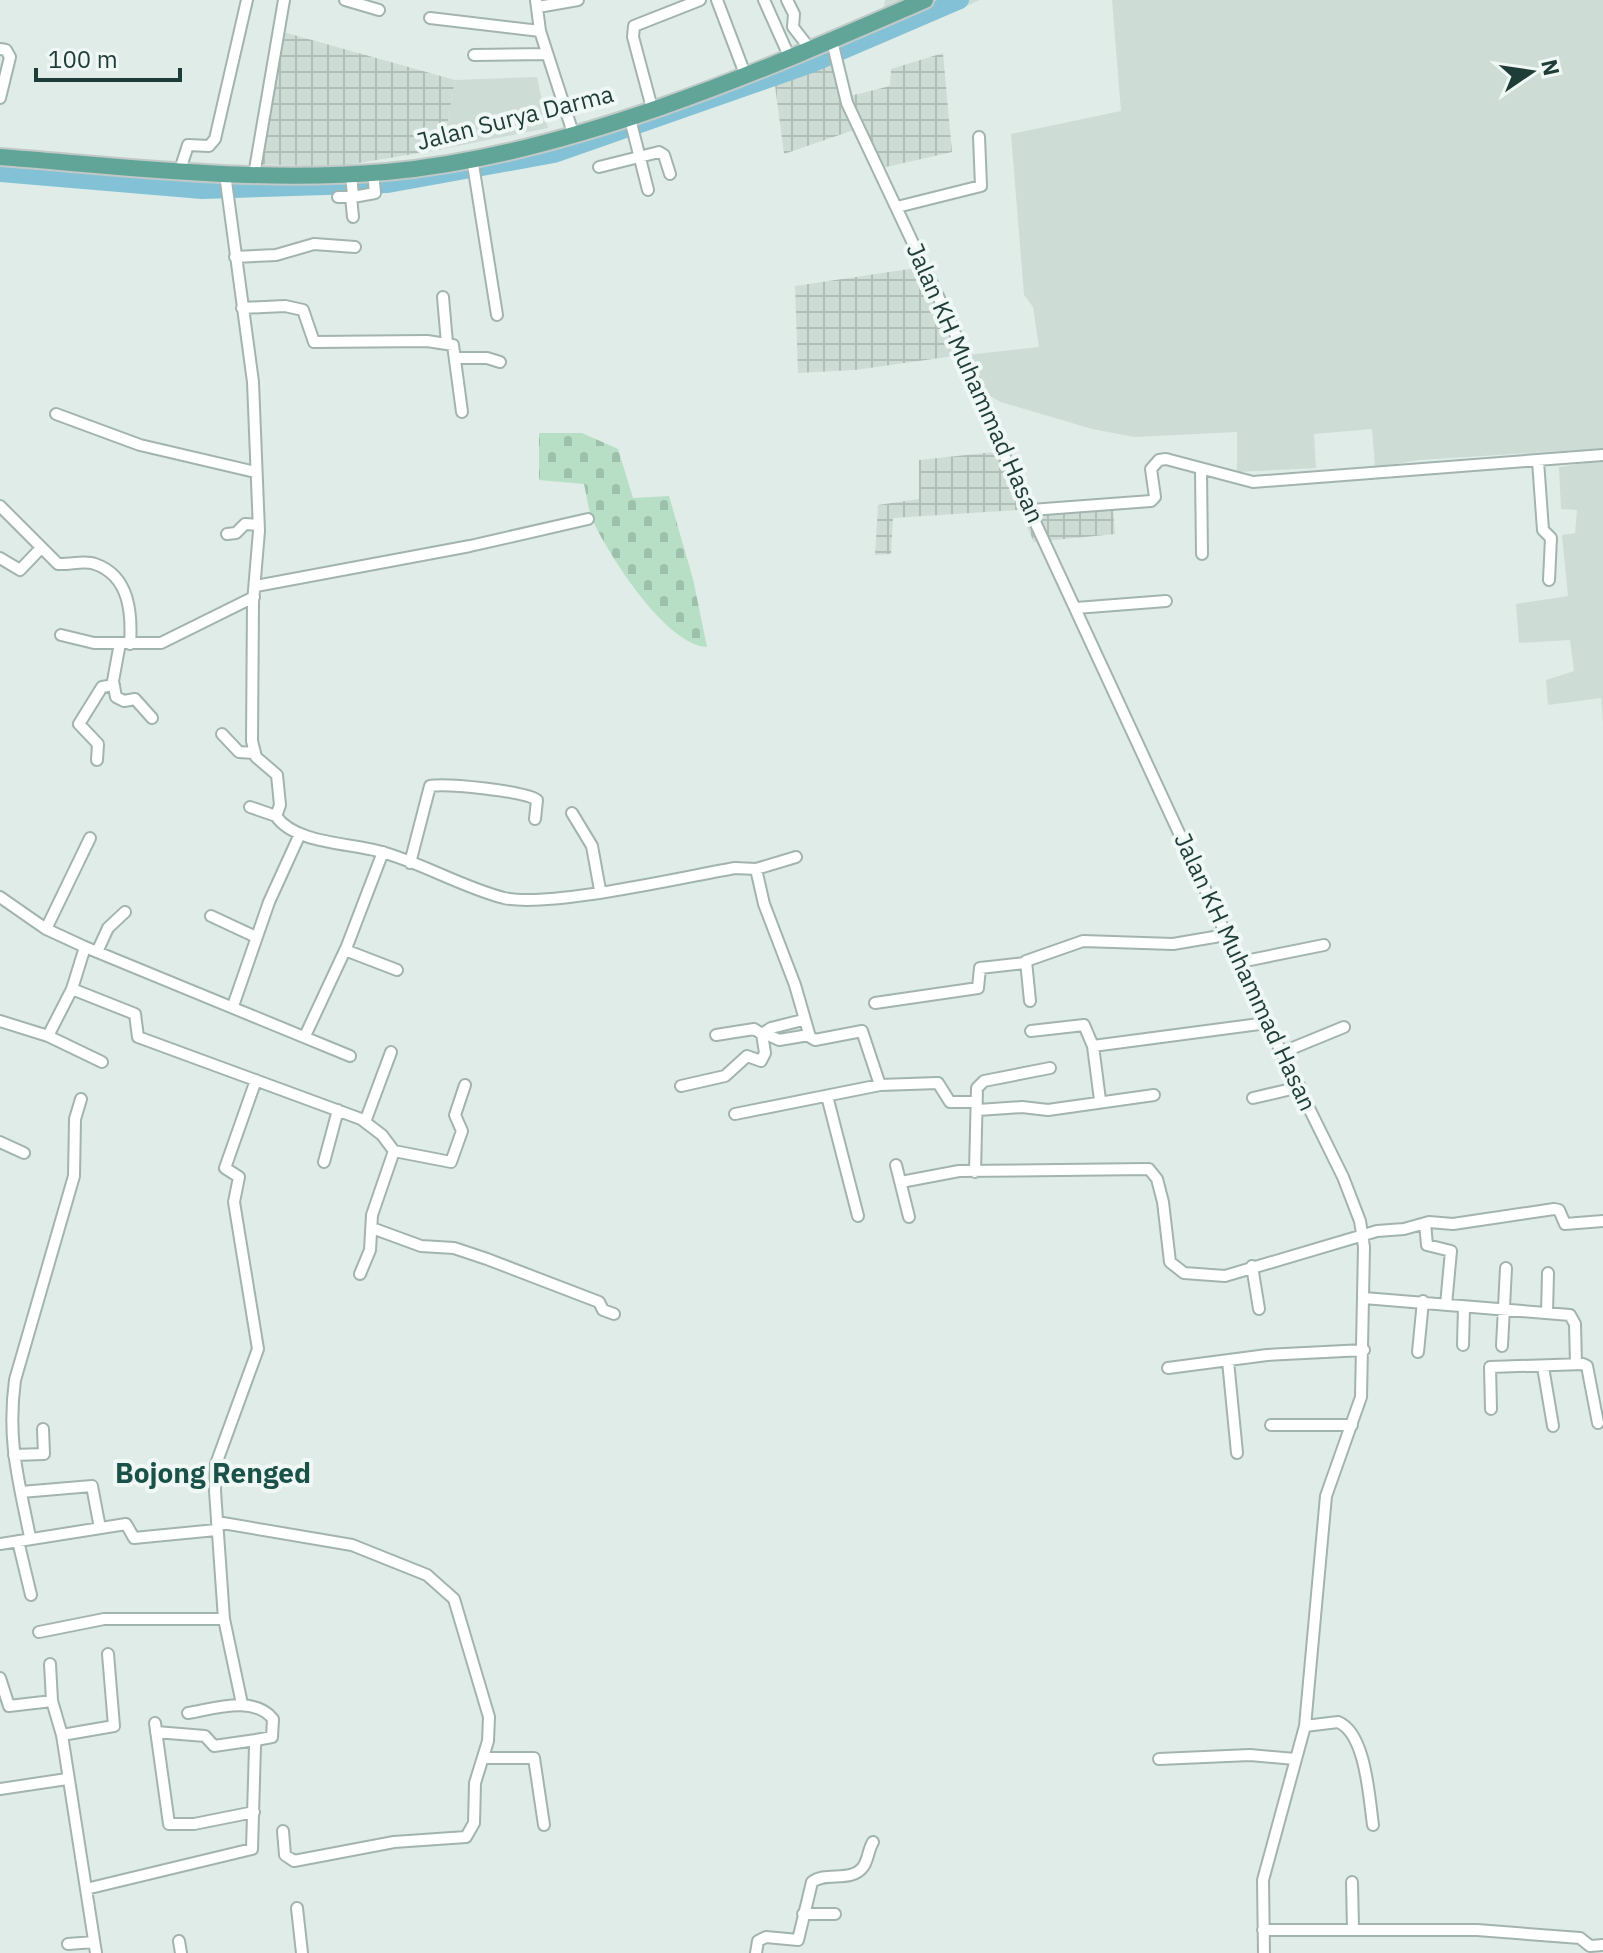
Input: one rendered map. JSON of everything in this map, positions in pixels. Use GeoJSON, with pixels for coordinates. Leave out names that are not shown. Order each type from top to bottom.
{"type":"FeatureCollection","features":[{"type":"Feature","properties":{"kind":"main road","name":"Jalan Surya Darma"},"geometry":{"type":"LineString","coordinates":[[0,157],[180,170],[225,179],[254,175],[374,175],[473,161],[630,120],[652,108],[789,56],[833,44],[901,5],[925,0]]}},
{"type":"Feature","properties":{"kind":"street"},"geometry":{"type":"LineString","coordinates":[[180,170],[188,145],[209,146],[215,139],[247,0]]}},
{"type":"Feature","properties":{"kind":"street"},"geometry":{"type":"LineString","coordinates":[[254,175],[284,0]]}},
{"type":"Feature","properties":{"kind":"street"},"geometry":{"type":"LineString","coordinates":[[345,0],[379,10]]}},
{"type":"Feature","properties":{"kind":"street"},"geometry":{"type":"LineString","coordinates":[[573,133],[540,31],[537,4],[578,0]]}},
{"type":"Feature","properties":{"kind":"street"},"geometry":{"type":"LineString","coordinates":[[652,108],[633,37],[634,26],[700,0]]}},
{"type":"Feature","properties":{"kind":"street"},"geometry":{"type":"LineString","coordinates":[[717,0],[745,74]]}},
{"type":"Feature","properties":{"kind":"street"},"geometry":{"type":"LineString","coordinates":[[764,0],[789,56]]}},
{"type":"Feature","properties":{"kind":"street"},"geometry":{"type":"LineString","coordinates":[[787,0],[794,14],[793,27],[810,49]]}},
{"type":"Feature","properties":{"kind":"street"},"geometry":{"type":"LineString","coordinates":[[430,18],[540,31]]}},
{"type":"Feature","properties":{"kind":"street","name":"Jalan KH Muhammad Hasan"},"geometry":{"type":"LineString","coordinates":[[833,44],[847,103],[952,326],[1004,455],[1267,1023],[1343,1177],[1363,1236],[1364,1350],[1361,1397],[1326,1496],[1305,1726],[1279,1829],[1267,1858],[1264,1953]]}},
{"type":"Feature","properties":{"kind":"street"},"geometry":{"type":"LineString","coordinates":[[0,49],[6,50],[10,57],[0,98]]}},
{"type":"Feature","properties":{"kind":"street"},"geometry":{"type":"LineString","coordinates":[[474,55],[547,54]]}},
{"type":"Feature","properties":{"kind":"street"},"geometry":{"type":"LineString","coordinates":[[630,120],[648,190]]}},
{"type":"Feature","properties":{"kind":"street"},"geometry":{"type":"LineString","coordinates":[[897,207],[981,186],[979,137]]}},
{"type":"Feature","properties":{"kind":"street"},"geometry":{"type":"LineString","coordinates":[[599,167],[662,152],[670,174]]}},
{"type":"Feature","properties":{"kind":"street"},"geometry":{"type":"LineString","coordinates":[[473,161],[497,315]]}},
{"type":"Feature","properties":{"kind":"street"},"geometry":{"type":"LineString","coordinates":[[338,197],[372,194],[376,189],[374,175]]}},
{"type":"Feature","properties":{"kind":"street"},"geometry":{"type":"LineString","coordinates":[[352,176],[353,217]]}},
{"type":"Feature","properties":{"kind":"street"},"geometry":{"type":"LineString","coordinates":[[225,179],[253,382],[258,525],[254,753]]}},
{"type":"Feature","properties":{"kind":"street"},"geometry":{"type":"LineString","coordinates":[[235,257],[276,255],[314,244],[355,247]]}},
{"type":"Feature","properties":{"kind":"street"},"geometry":{"type":"LineString","coordinates":[[443,297],[447,343]]}},
{"type":"Feature","properties":{"kind":"street"},"geometry":{"type":"LineString","coordinates":[[242,308],[285,306],[303,310],[314,342],[363,340],[453,345],[462,412]]}},
{"type":"Feature","properties":{"kind":"street"},"geometry":{"type":"LineString","coordinates":[[456,358],[487,358],[500,362]]}},
{"type":"Feature","properties":{"kind":"street"},"geometry":{"type":"LineString","coordinates":[[56,414],[140,445],[255,472]]}},
{"type":"Feature","properties":{"kind":"street"},"geometry":{"type":"LineString","coordinates":[[1031,510],[1151,501],[1155,497],[1151,469],[1159,460],[1253,482],[1603,455]]}},
{"type":"Feature","properties":{"kind":"street"},"geometry":{"type":"LineString","coordinates":[[1538,461],[1543,530],[1551,538],[1549,580]]}},
{"type":"Feature","properties":{"kind":"street"},"geometry":{"type":"LineString","coordinates":[[1201,470],[1202,554]]}},
{"type":"Feature","properties":{"kind":"street"},"geometry":{"type":"LineString","coordinates":[[0,506],[58,564],[94,563],[113,575],[130,601],[125,644],[114,685],[119,700],[135,699],[152,718]]}},
{"type":"Feature","properties":{"kind":"street"},"geometry":{"type":"LineString","coordinates":[[61,635],[94,643],[161,643],[255,592],[588,519]]}},
{"type":"Feature","properties":{"kind":"street"},"geometry":{"type":"LineString","coordinates":[[227,534],[236,533],[245,524],[258,525]]}},
{"type":"Feature","properties":{"kind":"street"},"geometry":{"type":"LineString","coordinates":[[0,558],[18,571],[41,548]]}},
{"type":"Feature","properties":{"kind":"street"},"geometry":{"type":"LineString","coordinates":[[1076,608],[1166,601]]}},
{"type":"Feature","properties":{"kind":"street"},"geometry":{"type":"LineString","coordinates":[[97,760],[98,744],[79,724],[102,687],[114,685]]}},
{"type":"Feature","properties":{"kind":"street"},"geometry":{"type":"LineString","coordinates":[[222,734],[239,752],[254,753],[277,775],[280,805],[276,816]]}},
{"type":"Feature","properties":{"kind":"street"},"geometry":{"type":"LineString","coordinates":[[410,863],[430,786],[501,789],[530,796],[538,804],[535,819]]}},
{"type":"Feature","properties":{"kind":"street"},"geometry":{"type":"LineString","coordinates":[[250,807],[276,816],[286,828],[300,834],[383,852],[506,898],[538,898],[735,868],[756,869],[796,857]]}},
{"type":"Feature","properties":{"kind":"street"},"geometry":{"type":"LineString","coordinates":[[572,813],[592,846],[600,890]]}},
{"type":"Feature","properties":{"kind":"street"},"geometry":{"type":"LineString","coordinates":[[233,1006],[256,937],[300,834]]}},
{"type":"Feature","properties":{"kind":"street"},"geometry":{"type":"LineString","coordinates":[[46,929],[90,838]]}},
{"type":"Feature","properties":{"kind":"street"},"geometry":{"type":"LineString","coordinates":[[305,1036],[345,950],[383,852]]}},
{"type":"Feature","properties":{"kind":"street"},"geometry":{"type":"LineString","coordinates":[[756,869],[764,904],[795,985],[809,1035],[815,1040],[862,1031],[880,1085]]}},
{"type":"Feature","properties":{"kind":"street"},"geometry":{"type":"LineString","coordinates":[[0,897],[46,929],[85,947],[350,1056]]}},
{"type":"Feature","properties":{"kind":"street"},"geometry":{"type":"LineString","coordinates":[[97,952],[108,928],[125,912]]}},
{"type":"Feature","properties":{"kind":"street"},"geometry":{"type":"LineString","coordinates":[[211,916],[256,937]]}},
{"type":"Feature","properties":{"kind":"street"},"geometry":{"type":"LineString","coordinates":[[875,1003],[978,988],[980,968],[1025,963],[1083,941],[1164,945],[1226,935]]}},
{"type":"Feature","properties":{"kind":"street"},"geometry":{"type":"LineString","coordinates":[[1240,962],[1324,945]]}},
{"type":"Feature","properties":{"kind":"street"},"geometry":{"type":"LineString","coordinates":[[48,1036],[72,989],[85,947]]}},
{"type":"Feature","properties":{"kind":"street"},"geometry":{"type":"LineString","coordinates":[[345,950],[397,970]]}},
{"type":"Feature","properties":{"kind":"street"},"geometry":{"type":"LineString","coordinates":[[1025,963],[1030,1001]]}},
{"type":"Feature","properties":{"kind":"street"},"geometry":{"type":"LineString","coordinates":[[72,989],[135,1014],[138,1037],[365,1122],[384,1137],[394,1151],[451,1162],[462,1131],[455,1115],[465,1085]]}},
{"type":"Feature","properties":{"kind":"street"},"geometry":{"type":"LineString","coordinates":[[763,1033],[803,1020]]}},
{"type":"Feature","properties":{"kind":"street"},"geometry":{"type":"LineString","coordinates":[[0,1021],[48,1036],[59,1044],[102,1062]]}},
{"type":"Feature","properties":{"kind":"street"},"geometry":{"type":"LineString","coordinates":[[1093,1046],[1267,1023]]}},
{"type":"Feature","properties":{"kind":"street"},"geometry":{"type":"LineString","coordinates":[[1031,1031],[1084,1025],[1093,1046],[1100,1100]]}},
{"type":"Feature","properties":{"kind":"street"},"geometry":{"type":"LineString","coordinates":[[1283,1052],[1344,1027]]}},
{"type":"Feature","properties":{"kind":"street"},"geometry":{"type":"LineString","coordinates":[[716,1035],[754,1029],[779,1040],[809,1035]]}},
{"type":"Feature","properties":{"kind":"street"},"geometry":{"type":"LineString","coordinates":[[681,1086],[725,1076],[746,1056],[761,1061],[765,1053],[763,1033]]}},
{"type":"Feature","properties":{"kind":"street"},"geometry":{"type":"LineString","coordinates":[[365,1122],[391,1052]]}},
{"type":"Feature","properties":{"kind":"street"},"geometry":{"type":"LineString","coordinates":[[975,1172],[977,1088],[984,1081],[1050,1068]]}},
{"type":"Feature","properties":{"kind":"street"},"geometry":{"type":"LineString","coordinates":[[242,1704],[224,1619],[216,1526],[216,1464],[258,1349],[234,1202],[239,1177],[225,1168],[256,1080]]}},
{"type":"Feature","properties":{"kind":"street"},"geometry":{"type":"LineString","coordinates":[[735,1114],[880,1085],[938,1083],[950,1102],[1048,1110],[1100,1100],[1154,1095]]}},
{"type":"Feature","properties":{"kind":"street"},"geometry":{"type":"LineString","coordinates":[[1253,1098],[1300,1087]]}},
{"type":"Feature","properties":{"kind":"street"},"geometry":{"type":"LineString","coordinates":[[827,1096],[858,1216]]}},
{"type":"Feature","properties":{"kind":"street"},"geometry":{"type":"LineString","coordinates":[[30,1537],[6,1407],[74,1176],[75,1119],[81,1099]]}},
{"type":"Feature","properties":{"kind":"street"},"geometry":{"type":"LineString","coordinates":[[324,1162],[338,1110]]}},
{"type":"Feature","properties":{"kind":"street"},"geometry":{"type":"LineString","coordinates":[[0,1142],[24,1153]]}},
{"type":"Feature","properties":{"kind":"street"},"geometry":{"type":"LineString","coordinates":[[360,1274],[370,1250],[372,1215],[394,1151]]}},
{"type":"Feature","properties":{"kind":"street"},"geometry":{"type":"LineString","coordinates":[[896,1165],[909,1217]]}},
{"type":"Feature","properties":{"kind":"street"},"geometry":{"type":"LineString","coordinates":[[901,1182],[959,1171],[1149,1169],[1157,1179],[1174,1268],[1184,1273],[1225,1276],[1363,1236],[1425,1223],[1467,1223],[1554,1209],[1559,1210],[1565,1224],[1603,1221]]}},
{"type":"Feature","properties":{"kind":"street"},"geometry":{"type":"LineString","coordinates":[[1425,1223],[1427,1245],[1451,1251],[1446,1305]]}},
{"type":"Feature","properties":{"kind":"street"},"geometry":{"type":"LineString","coordinates":[[372,1228],[421,1246],[454,1248],[487,1259],[599,1302],[603,1310],[614,1314]]}},
{"type":"Feature","properties":{"kind":"street"},"geometry":{"type":"LineString","coordinates":[[1252,1266],[1259,1309]]}},
{"type":"Feature","properties":{"kind":"street"},"geometry":{"type":"LineString","coordinates":[[1502,1346],[1506,1268]]}},
{"type":"Feature","properties":{"kind":"street"},"geometry":{"type":"LineString","coordinates":[[1547,1313],[1548,1273]]}},
{"type":"Feature","properties":{"kind":"street"},"geometry":{"type":"LineString","coordinates":[[1364,1298],[1573,1317],[1576,1364]]}},
{"type":"Feature","properties":{"kind":"street"},"geometry":{"type":"LineString","coordinates":[[1418,1352],[1423,1301]]}},
{"type":"Feature","properties":{"kind":"street"},"geometry":{"type":"LineString","coordinates":[[1463,1345],[1464,1308]]}},
{"type":"Feature","properties":{"kind":"street"},"geometry":{"type":"LineString","coordinates":[[1168,1368],[1267,1355],[1364,1350]]}},
{"type":"Feature","properties":{"kind":"street"},"geometry":{"type":"LineString","coordinates":[[1228,1361],[1237,1453]]}},
{"type":"Feature","properties":{"kind":"street"},"geometry":{"type":"LineString","coordinates":[[1491,1409],[1490,1367],[1576,1364],[1587,1366],[1598,1423]]}},
{"type":"Feature","properties":{"kind":"street"},"geometry":{"type":"LineString","coordinates":[[1543,1367],[1553,1426]]}},
{"type":"Feature","properties":{"kind":"street"},"geometry":{"type":"LineString","coordinates":[[1271,1425],[1352,1425]]}},
{"type":"Feature","properties":{"kind":"street"},"geometry":{"type":"LineString","coordinates":[[14,1455],[44,1454],[43,1429]]}},
{"type":"Feature","properties":{"kind":"street"},"geometry":{"type":"LineString","coordinates":[[21,1492],[92,1486],[100,1528]]}},
{"type":"Feature","properties":{"kind":"street"},"geometry":{"type":"LineString","coordinates":[[0,1544],[30,1537],[129,1525],[133,1538],[216,1526],[352,1545],[431,1578],[454,1599],[489,1717],[484,1758],[475,1783],[474,1823],[466,1837],[394,1842],[294,1861],[285,1855],[283,1831]]}},
{"type":"Feature","properties":{"kind":"street"},"geometry":{"type":"LineString","coordinates":[[18,1541],[31,1595]]}},
{"type":"Feature","properties":{"kind":"street"},"geometry":{"type":"LineString","coordinates":[[39,1632],[104,1619],[224,1619]]}},
{"type":"Feature","properties":{"kind":"street"},"geometry":{"type":"LineString","coordinates":[[62,1735],[114,1726],[108,1654]]}},
{"type":"Feature","properties":{"kind":"street"},"geometry":{"type":"LineString","coordinates":[[50,1664],[52,1701],[62,1735],[95,1947],[68,1944]]}},
{"type":"Feature","properties":{"kind":"street"},"geometry":{"type":"LineString","coordinates":[[0,1678],[9,1706],[52,1701]]}},
{"type":"Feature","properties":{"kind":"street"},"geometry":{"type":"LineString","coordinates":[[188,1713],[242,1704],[267,1712],[273,1719],[272,1737],[214,1746],[205,1736],[156,1728],[169,1824],[194,1824],[254,1812]]}},
{"type":"Feature","properties":{"kind":"street"},"geometry":{"type":"LineString","coordinates":[[1305,1726],[1338,1722],[1350,1731],[1362,1759],[1373,1825]]}},
{"type":"Feature","properties":{"kind":"street"},"geometry":{"type":"LineString","coordinates":[[86,1889],[140,1879],[199,1859],[247,1851],[254,1843],[256,1740]]}},
{"type":"Feature","properties":{"kind":"street"},"geometry":{"type":"LineString","coordinates":[[1159,1759],[1250,1755],[1295,1759]]}},
{"type":"Feature","properties":{"kind":"street"},"geometry":{"type":"LineString","coordinates":[[484,1758],[534,1758],[544,1825]]}},
{"type":"Feature","properties":{"kind":"street"},"geometry":{"type":"LineString","coordinates":[[0,1789],[67,1779]]}},
{"type":"Feature","properties":{"kind":"street"},"geometry":{"type":"LineString","coordinates":[[756,1953],[758,1941],[766,1937],[798,1940],[814,1880],[856,1873],[865,1866],[873,1842]]}},
{"type":"Feature","properties":{"kind":"street"},"geometry":{"type":"LineString","coordinates":[[1352,1882],[1353,1928]]}},
{"type":"Feature","properties":{"kind":"street"},"geometry":{"type":"LineString","coordinates":[[297,1908],[302,1953]]}},
{"type":"Feature","properties":{"kind":"street"},"geometry":{"type":"LineString","coordinates":[[803,1914],[835,1914]]}},
{"type":"Feature","properties":{"kind":"street"},"geometry":{"type":"LineString","coordinates":[[1263,1930],[1477,1930],[1580,1938],[1590,1946],[1603,1945]]}},
{"type":"Feature","properties":{"kind":"shaded area"},"geometry":{"type":"Polygon","coordinates":[[[885,0],[980,0],[880,44],[885,0]]]}},
{"type":"Feature","properties":{"kind":"shaded area"},"geometry":{"type":"Polygon","coordinates":[[[1112,0],[1603,0],[1603,725],[1601,698],[1548,705],[1546,680],[1574,671],[1570,640],[1519,643],[1516,604],[1568,596],[1562,535],[1575,533],[1577,510],[1561,509],[1559,467],[1578,464],[1577,450],[1420,460],[1375,467],[1372,429],[1314,434],[1316,468],[1237,472],[1237,432],[1134,437],[1092,429],[1001,402],[979,390],[967,355],[1039,347],[1033,307],[1024,295],[1011,134],[1121,111],[1112,0]]]}},
{"type":"Feature","properties":{"kind":"shaded area"},"geometry":{"type":"Polygon","coordinates":[[[276,30],[455,80],[443,149],[335,167],[252,164],[276,30]]]}},
{"type":"Feature","properties":{"kind":"shaded area"},"geometry":{"type":"Polygon","coordinates":[[[943,53],[952,152],[873,170],[854,130],[784,154],[774,78],[834,60],[846,97],[890,86],[891,69],[943,53]]]}},
{"type":"Feature","properties":{"kind":"shaded area"},"geometry":{"type":"Polygon","coordinates":[[[537,77],[548,128],[443,149],[455,80],[537,77]]]}},
{"type":"Feature","properties":{"kind":"shaded area"},"geometry":{"type":"Polygon","coordinates":[[[923,267],[937,298],[954,356],[855,370],[798,373],[795,286],[923,267]]]}},
{"type":"Feature","properties":{"kind":"shaded area"},"geometry":{"type":"Polygon","coordinates":[[[1004,451],[1027,506],[1113,507],[1115,534],[1034,542],[1019,510],[893,518],[891,554],[875,555],[878,505],[919,499],[919,460],[1004,451]]]}},
{"type":"Feature","properties":{"kind":"green space"},"geometry":{"type":"Polygon","coordinates":[[[539,433],[582,433],[618,449],[633,498],[669,496],[693,579],[707,647],[674,632],[641,597],[612,556],[593,521],[584,484],[539,480],[539,433]]]}},
{"type":"Feature","properties":{"kind":"waterway"},"geometry":{"type":"LineString","coordinates":[[0,173],[202,190],[388,184],[554,154],[811,64],[960,0]]}},
{"type":"Feature","properties":{"kind":"district","name":"Bojong Renged"},"geometry":{"type":"Point","coordinates":[213,1473]}}]}
